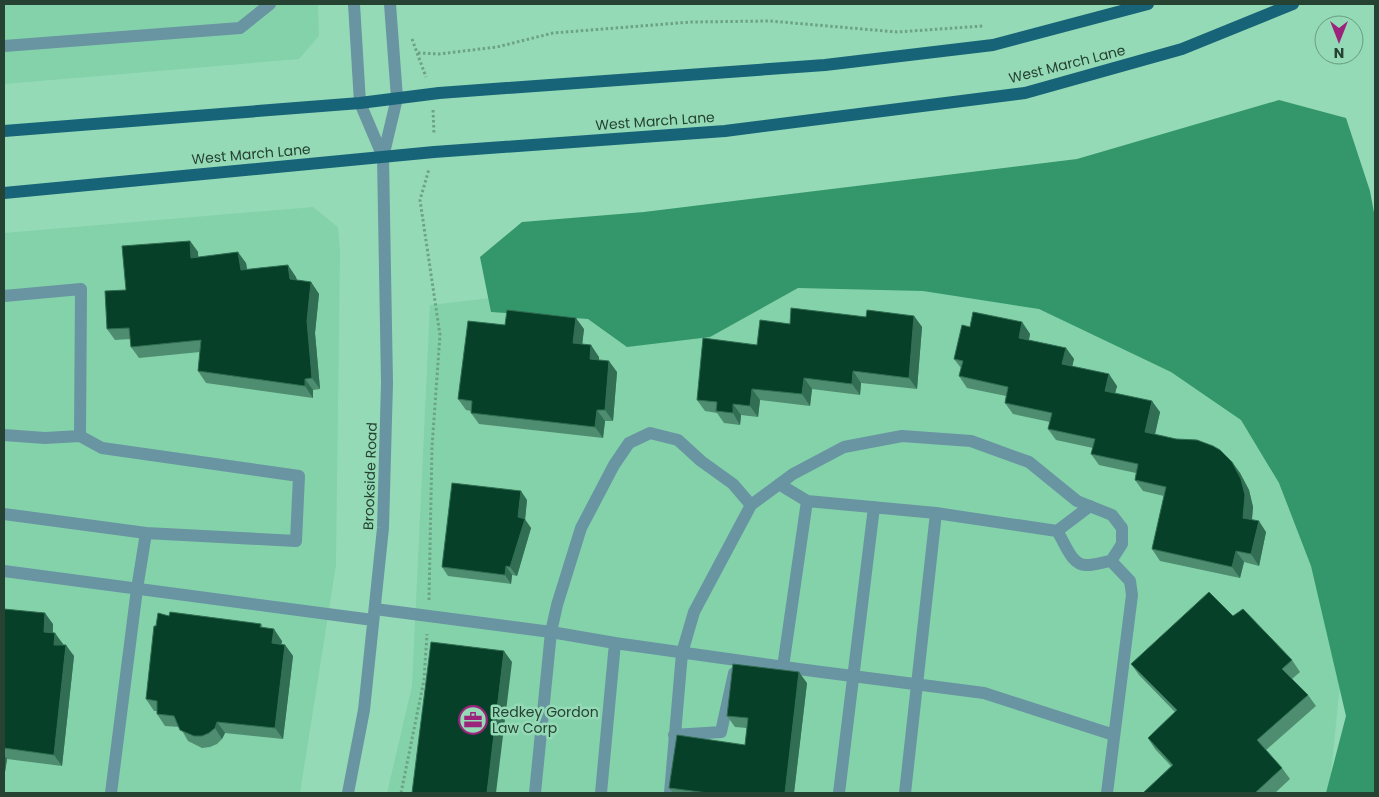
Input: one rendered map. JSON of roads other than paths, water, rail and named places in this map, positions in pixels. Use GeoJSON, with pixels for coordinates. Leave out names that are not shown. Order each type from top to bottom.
{"type":"FeatureCollection","features":[{"type":"Feature","properties":{"kind":"main road"},"geometry":{"type":"LineString","coordinates":[[4,131],[360,103],[546,85],[825,65],[993,45],[1148,4]]}},
{"type":"Feature","properties":{"kind":"main road","name":"West March Lane"},"geometry":{"type":"LineString","coordinates":[[4,193],[434,152],[725,131],[1025,93],[1182,49],[1293,4]]}},
{"type":"Feature","properties":{"kind":"street"},"geometry":{"type":"LineString","coordinates":[[4,46],[240,28],[270,4]]}},
{"type":"Feature","properties":{"kind":"street","name":"Brookside Road"},"geometry":{"type":"LineString","coordinates":[[354,4],[360,103],[383,157]]}},
{"type":"Feature","properties":{"kind":"street","name":"Brookside Road"},"geometry":{"type":"LineString","coordinates":[[348,793],[364,710],[383,528],[387,455],[388,383],[383,157],[397,98],[390,4]]}},
{"type":"Feature","properties":{"kind":"street"},"geometry":{"type":"LineString","coordinates":[[4,296],[81,289],[80,436]]}},
{"type":"Feature","properties":{"kind":"street"},"geometry":{"type":"LineString","coordinates":[[535,793],[551,632],[557,605],[581,528],[614,465],[629,443],[650,433],[678,440],[701,461],[734,484],[751,505]]}},
{"type":"Feature","properties":{"kind":"street"},"geometry":{"type":"LineString","coordinates":[[4,435],[45,438],[80,436],[102,448],[300,476],[296,541],[146,533],[4,514]]}},
{"type":"Feature","properties":{"kind":"street"},"geometry":{"type":"LineString","coordinates":[[670,793],[682,653],[694,612],[751,505],[793,474],[844,447],[902,436],[971,441],[1029,462],[1077,501],[1112,515],[1122,528],[1122,544],[1111,561],[1085,565],[1072,558],[1057,531]]}},
{"type":"Feature","properties":{"kind":"street"},"geometry":{"type":"LineString","coordinates":[[779,484],[807,501],[936,514],[1057,531],[1090,506]]}},
{"type":"Feature","properties":{"kind":"street"},"geometry":{"type":"LineString","coordinates":[[782,667],[807,501]]}},
{"type":"Feature","properties":{"kind":"street"},"geometry":{"type":"LineString","coordinates":[[839,793],[874,507]]}},
{"type":"Feature","properties":{"kind":"street"},"geometry":{"type":"LineString","coordinates":[[905,793],[936,514]]}},
{"type":"Feature","properties":{"kind":"street"},"geometry":{"type":"LineString","coordinates":[[112,793],[137,589],[146,533]]}},
{"type":"Feature","properties":{"kind":"street"},"geometry":{"type":"LineString","coordinates":[[1107,793],[1132,595],[1130,581],[1111,561]]}},
{"type":"Feature","properties":{"kind":"street"},"geometry":{"type":"LineString","coordinates":[[4,571],[137,589],[374,614],[428,616],[551,632],[782,667],[984,693],[1114,735]]}},
{"type":"Feature","properties":{"kind":"street"},"geometry":{"type":"LineString","coordinates":[[601,793],[615,643]]}},
{"type":"Feature","properties":{"kind":"street"},"geometry":{"type":"LineString","coordinates":[[674,735],[720,732],[737,660]]}},
{"type":"Feature","properties":{"kind":"place","name":"Redkey Gordon Law Corp"},"geometry":{"type":"Point","coordinates":[473,720]}}]}
